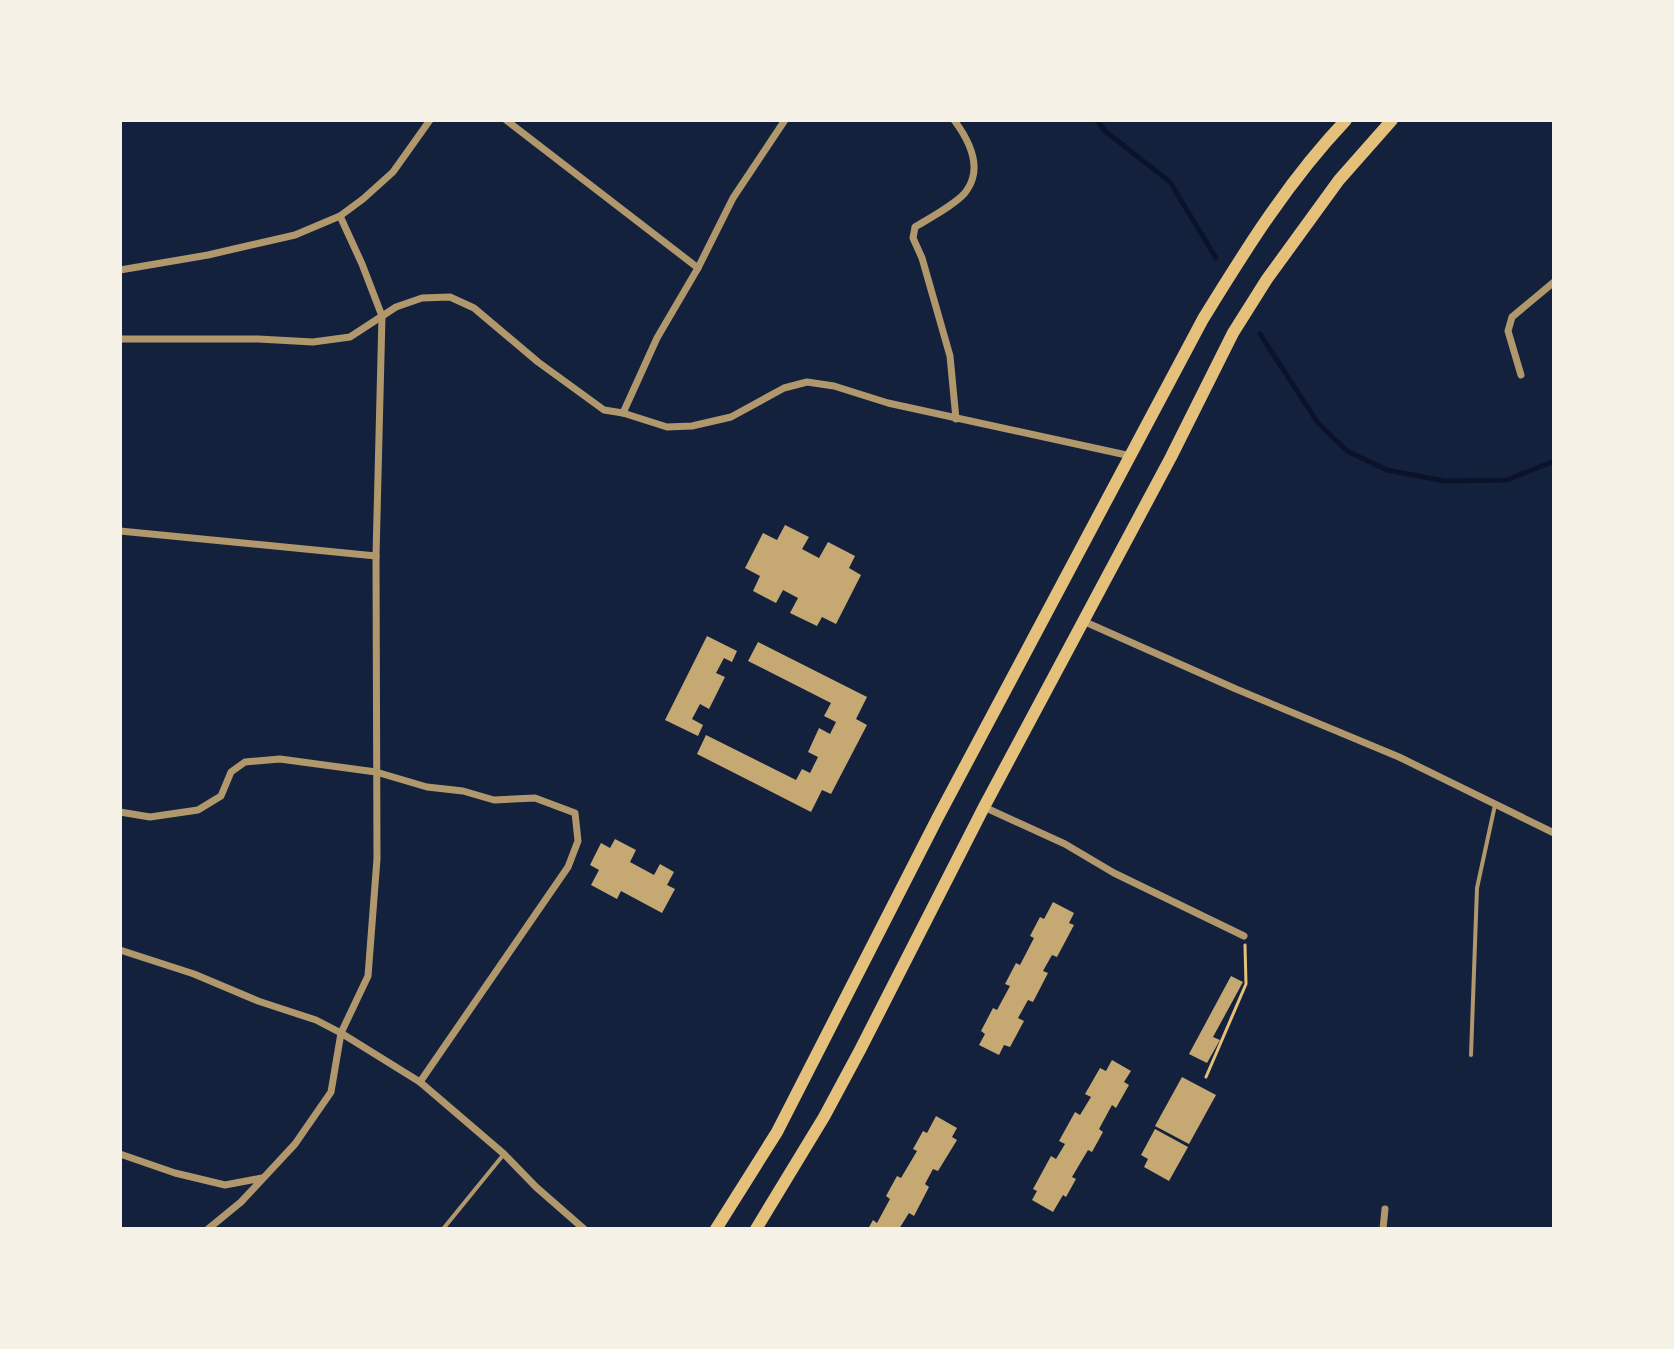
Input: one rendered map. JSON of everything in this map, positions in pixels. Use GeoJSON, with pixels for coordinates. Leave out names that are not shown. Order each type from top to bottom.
{"type":"FeatureCollection","features":[{"type":"Feature","properties":{"kind":"highway"},"geometry":{"type":"LineString","coordinates":[[716,1229],[777,1132],[931,830],[1203,319],[1276,204],[1322,145],[1346,120]]}},
{"type":"Feature","properties":{"kind":"highway"},"geometry":{"type":"LineString","coordinates":[[756,1229],[824,1117],[1233,333],[1267,279],[1331,190],[1392,120]]}},
{"type":"Feature","properties":{"kind":"street"},"geometry":{"type":"LineString","coordinates":[[120,270],[208,255],[295,235],[340,216],[393,172],[430,120]]}},
{"type":"Feature","properties":{"kind":"street"},"geometry":{"type":"LineString","coordinates":[[506,120],[698,268]]}},
{"type":"Feature","properties":{"kind":"street"},"geometry":{"type":"LineString","coordinates":[[623,413],[657,338],[698,268],[733,198],[785,120]]}},
{"type":"Feature","properties":{"kind":"street"},"geometry":{"type":"LineString","coordinates":[[954,120],[970,146],[975,170],[967,192],[915,227],[913,238],[922,258],[950,356],[956,419]]}},
{"type":"Feature","properties":{"kind":"street"},"geometry":{"type":"LineString","coordinates":[[208,1229],[241,1202],[295,1144],[331,1092],[341,1033],[368,976],[377,859],[376,556],[382,316],[340,216]]}},
{"type":"Feature","properties":{"kind":"street"},"geometry":{"type":"LineString","coordinates":[[1521,375],[1508,331],[1512,317],[1554,282]]}},
{"type":"Feature","properties":{"kind":"street"},"geometry":{"type":"LineString","coordinates":[[120,339],[313,342],[350,337],[396,307],[422,298],[450,297],[474,308],[538,362],[604,410],[667,427],[692,426],[731,417],[784,388],[807,382],[834,386],[956,419],[1131,456]]}},
{"type":"Feature","properties":{"kind":"street"},"geometry":{"type":"LineString","coordinates":[[120,531],[376,556]]}},
{"type":"Feature","properties":{"kind":"street"},"geometry":{"type":"LineString","coordinates":[[1083,621],[1399,757],[1554,833]]}},
{"type":"Feature","properties":{"kind":"street"},"geometry":{"type":"LineString","coordinates":[[120,812],[150,817],[198,810],[221,796],[231,772],[245,762],[280,759],[376,772],[427,787],[463,791],[494,800],[535,798],[575,813],[578,841],[568,867],[420,1082]]}},
{"type":"Feature","properties":{"kind":"street"},"geometry":{"type":"LineString","coordinates":[[984,807],[1065,844],[1114,873],[1244,936]]}},
{"type":"Feature","properties":{"kind":"street"},"geometry":{"type":"LineString","coordinates":[[120,950],[194,974],[258,1001],[316,1020],[341,1033],[420,1082],[504,1154],[584,1229]]}},
{"type":"Feature","properties":{"kind":"street"},"geometry":{"type":"LineString","coordinates":[[120,1154],[175,1173],[225,1185],[262,1178]]}},
{"type":"Feature","properties":{"kind":"street"},"geometry":{"type":"LineString","coordinates":[[1383,1229],[1385,1209]]}},
{"type":"Feature","properties":{"kind":"lane"},"geometry":{"type":"LineString","coordinates":[[1471,1055],[1477,888],[1495,805]]}},
{"type":"Feature","properties":{"kind":"lane"},"geometry":{"type":"LineString","coordinates":[[443,1229],[504,1154]]}},
{"type":"Feature","properties":{"kind":"path"},"geometry":{"type":"LineString","coordinates":[[1206,1077],[1246,984],[1244,936]]}},
{"type":"Feature","properties":{"kind":"building"},"geometry":{"type":"Polygon","coordinates":[[[785,525],[809,537],[802,549],[819,558],[828,542],[855,556],[849,568],[861,575],[836,624],[822,617],[817,626],[790,613],[798,598],[783,590],[776,603],[753,591],[760,576],[745,568],[763,533],[777,540],[785,525]]]}},
{"type":"Feature","properties":{"kind":"building"},"geometry":{"type":"Polygon","coordinates":[[[707,636],[737,651],[732,662],[724,658],[716,673],[725,677],[709,709],[700,704],[692,719],[703,725],[698,736],[665,720],[707,636]]]}},
{"type":"Feature","properties":{"kind":"building"},"geometry":{"type":"Polygon","coordinates":[[[758,642],[867,697],[856,719],[867,725],[831,794],[822,790],[811,812],[697,754],[706,735],[796,780],[802,769],[810,773],[818,757],[808,752],[819,728],[830,734],[836,722],[824,716],[831,703],[748,661],[758,642]]]}},
{"type":"Feature","properties":{"kind":"building"},"geometry":{"type":"Polygon","coordinates":[[[615,839],[636,850],[630,862],[654,875],[660,864],[674,872],[667,885],[675,889],[662,913],[621,891],[617,899],[591,885],[599,870],[590,865],[601,843],[610,848],[615,839]]]}},
{"type":"Feature","properties":{"kind":"building"},"geometry":{"type":"Polygon","coordinates":[[[1053,902],[1074,913],[1069,923],[1074,925],[1057,957],[1052,955],[1043,971],[1048,973],[1033,1002],[1028,1000],[1018,1018],[1024,1021],[1010,1047],[1004,1045],[999,1055],[979,1045],[985,1034],[981,1031],[1010,986],[1005,984],[1016,963],[1020,965],[1034,938],[1030,936],[1040,917],[1044,919],[1053,902]]]}},
{"type":"Feature","properties":{"kind":"building"},"geometry":{"type":"Polygon","coordinates":[[[1231,976],[1243,982],[1213,1037],[1220,1040],[1207,1063],[1189,1054],[1231,976]]]}},
{"type":"Feature","properties":{"kind":"building"},"geometry":{"type":"Polygon","coordinates":[[[1112,1060],[1131,1071],[1124,1082],[1129,1085],[1116,1108],[1112,1105],[1099,1129],[1103,1132],[1092,1152],[1088,1150],[1072,1177],[1076,1179],[1066,1197],[1063,1195],[1053,1212],[1032,1200],[1037,1191],[1033,1189],[1051,1156],[1056,1159],[1065,1144],[1059,1141],[1075,1112],[1080,1115],[1091,1097],[1085,1094],[1100,1068],[1106,1071],[1112,1060]]]}},
{"type":"Feature","properties":{"kind":"building"},"geometry":{"type":"Polygon","coordinates":[[[1182,1077],[1216,1095],[1189,1144],[1155,1126],[1182,1077]]]}},
{"type":"Feature","properties":{"kind":"building"},"geometry":{"type":"Polygon","coordinates":[[[936,1116],[957,1128],[952,1137],[957,1140],[938,1171],[933,1169],[925,1184],[929,1187],[914,1216],[909,1213],[899,1229],[868,1229],[873,1220],[877,1223],[890,1199],[886,1196],[897,1176],[901,1178],[917,1151],[913,1149],[923,1131],[927,1133],[936,1116]]]}},
{"type":"Feature","properties":{"kind":"building"},"geometry":{"type":"Polygon","coordinates":[[[1155,1129],[1188,1147],[1169,1181],[1144,1167],[1148,1159],[1141,1155],[1155,1129]]]}},
{"type":"Feature","properties":{"kind":"waterway"},"geometry":{"type":"LineString","coordinates":[[1097,120],[1105,131],[1170,182],[1216,258]]}},
{"type":"Feature","properties":{"kind":"waterway"},"geometry":{"type":"LineString","coordinates":[[1260,334],[1318,423],[1347,451],[1387,470],[1445,481],[1507,480],[1554,461]]}}]}
